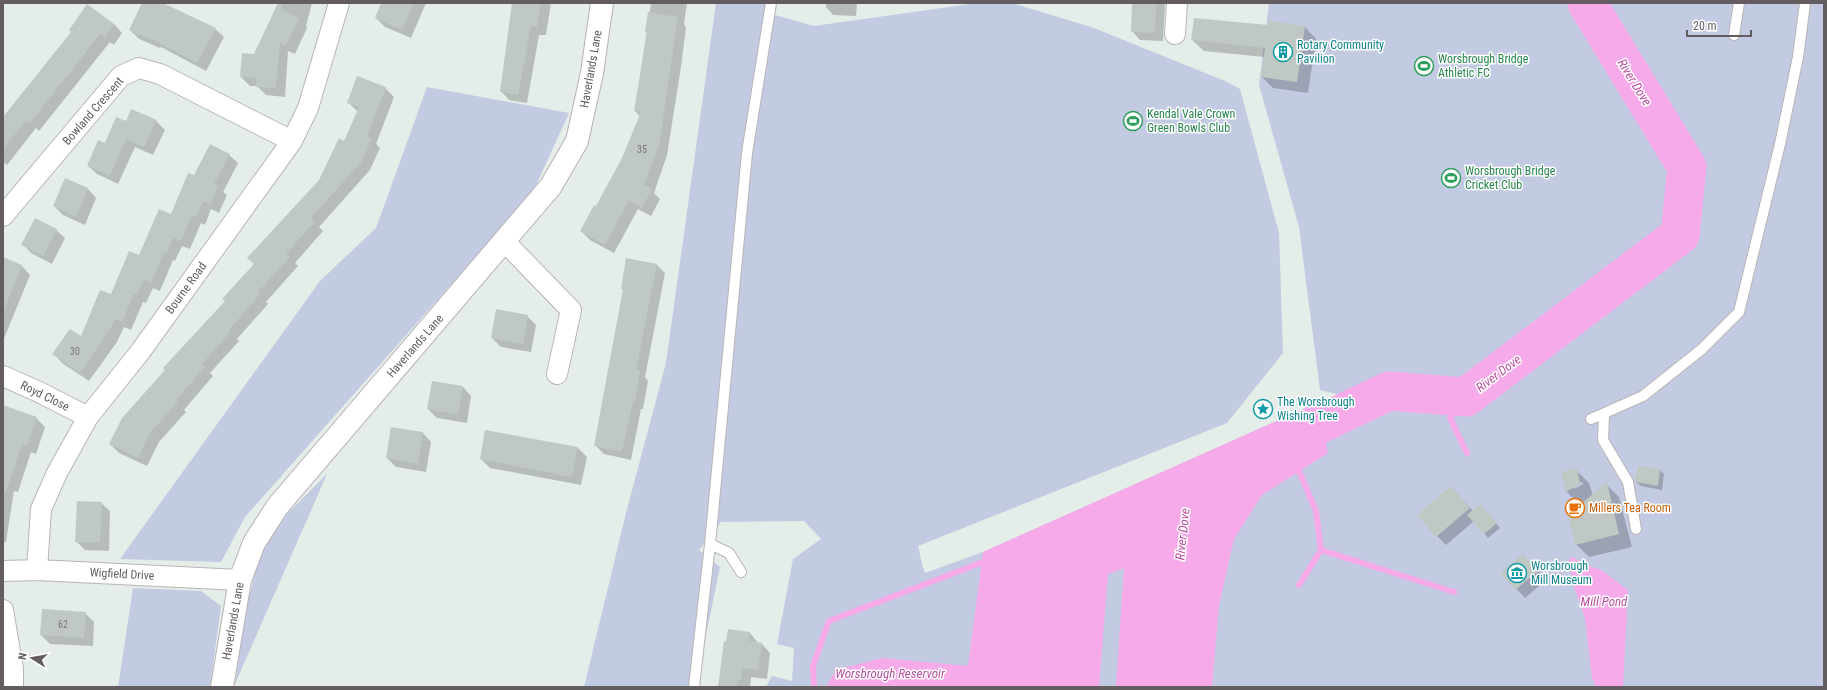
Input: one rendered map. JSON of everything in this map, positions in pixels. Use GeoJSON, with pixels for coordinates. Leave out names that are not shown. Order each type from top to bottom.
{"type":"FeatureCollection","features":[{"type":"Feature","properties":{"kind":"street","name":"Bourne Road"},"geometry":{"type":"LineString","coordinates":[[37,570],[41,509],[56,473],[88,417],[140,352],[292,141],[308,108],[339,3]]}},
{"type":"Feature","properties":{"kind":"street","name":"Haverlands Lane"},"geometry":{"type":"LineString","coordinates":[[222,687],[240,580],[254,543],[277,507],[505,242],[551,186],[577,141],[592,73],[602,3]]}},
{"type":"Feature","properties":{"kind":"street"},"geometry":{"type":"LineString","coordinates":[[1175,34],[1177,3]]}},
{"type":"Feature","properties":{"kind":"street","name":"Bowland Crescent"},"geometry":{"type":"LineString","coordinates":[[3,216],[121,76],[139,68],[160,74],[292,141]]}},
{"type":"Feature","properties":{"kind":"street"},"geometry":{"type":"LineString","coordinates":[[505,242],[571,310],[556,374]]}},
{"type":"Feature","properties":{"kind":"street","name":"Royd Close"},"geometry":{"type":"LineString","coordinates":[[3,376],[39,392],[88,417]]}},
{"type":"Feature","properties":{"kind":"street","name":"Wigfield Drive"},"geometry":{"type":"LineString","coordinates":[[3,571],[37,570],[240,580]]}},
{"type":"Feature","properties":{"kind":"street"},"geometry":{"type":"LineString","coordinates":[[3,610],[14,669],[13,687]]}},
{"type":"Feature","properties":{"kind":"lane"},"geometry":{"type":"LineString","coordinates":[[694,687],[710,544],[747,153],[771,3]]}},
{"type":"Feature","properties":{"kind":"lane"},"geometry":{"type":"LineString","coordinates":[[1734,35],[1739,3]]}},
{"type":"Feature","properties":{"kind":"lane"},"geometry":{"type":"LineString","coordinates":[[1591,419],[1643,396],[1702,349],[1739,312],[1780,144],[1798,57],[1805,3]]}},
{"type":"Feature","properties":{"kind":"lane"},"geometry":{"type":"LineString","coordinates":[[1604,414],[1604,440],[1628,482],[1636,530]]}},
{"type":"Feature","properties":{"kind":"lane"},"geometry":{"type":"LineString","coordinates":[[710,544],[729,553],[741,572]]}},
{"type":"Feature","properties":{"kind":"shaded area"},"geometry":{"type":"Polygon","coordinates":[[[716,3],[770,3],[768,13],[814,26],[977,3],[1012,3],[1094,28],[1225,81],[1240,89],[1279,233],[1283,353],[1227,423],[918,546],[925,573],[983,552],[1317,403],[1348,397],[1320,390],[1299,227],[1259,85],[1269,3],[1824,3],[1824,687],[766,687],[772,676],[792,681],[794,648],[777,644],[793,559],[821,539],[804,521],[721,522],[699,550],[720,567],[700,664],[689,687],[584,687],[626,513],[666,363],[716,3]]]}},
{"type":"Feature","properties":{"kind":"shaded area"},"geometry":{"type":"Polygon","coordinates":[[[427,87],[569,113],[533,192],[245,517],[221,562],[120,559],[320,281],[376,228],[427,87]]]}},
{"type":"Feature","properties":{"kind":"shaded area"},"geometry":{"type":"Polygon","coordinates":[[[327,474],[235,684],[246,609],[260,553],[282,519],[327,474]]]}},
{"type":"Feature","properties":{"kind":"shaded area"},"geometry":{"type":"Polygon","coordinates":[[[133,588],[201,591],[221,606],[210,687],[118,687],[133,588]]]}},
{"type":"Feature","properties":{"kind":"water","name":"Worsbrough Reservoir"},"geometry":{"type":"Polygon","coordinates":[[[1317,403],[1328,453],[1262,495],[1234,539],[1219,605],[1212,687],[1116,687],[1124,568],[1108,574],[1099,687],[826,687],[836,670],[882,658],[968,666],[983,552],[1317,403]]]}},
{"type":"Feature","properties":{"kind":"water","name":"Mill Pond"},"geometry":{"type":"Polygon","coordinates":[[[1572,557],[1586,565],[1601,570],[1628,590],[1623,687],[1596,687],[1592,678],[1585,618],[1572,581],[1571,572],[1566,563],[1572,557]]]}},
{"type":"Feature","properties":{"kind":"building"},"geometry":{"type":"Polygon","coordinates":[[[142,3],[163,3],[216,28],[197,63],[152,39],[151,40],[129,30],[142,3]]]}},
{"type":"Feature","properties":{"kind":"building"},"geometry":{"type":"Polygon","coordinates":[[[278,3],[283,3],[282,10],[299,18],[286,46],[280,43],[276,88],[256,87],[256,78],[240,77],[242,53],[254,54],[278,3]]]}},
{"type":"Feature","properties":{"kind":"building"},"geometry":{"type":"Polygon","coordinates":[[[381,3],[414,3],[402,30],[375,18],[381,3]]]}},
{"type":"Feature","properties":{"kind":"building"},"geometry":{"type":"Polygon","coordinates":[[[512,3],[541,3],[537,27],[531,26],[518,95],[500,92],[512,3]]]}},
{"type":"Feature","properties":{"kind":"building"},"geometry":{"type":"Polygon","coordinates":[[[1132,3],[1156,3],[1155,33],[1131,32],[1132,3]]]}},
{"type":"Feature","properties":{"kind":"building"},"geometry":{"type":"Polygon","coordinates":[[[87,4],[114,24],[105,37],[100,34],[30,123],[26,120],[3,150],[3,117],[71,32],[69,30],[87,4]]]}},
{"type":"Feature","properties":{"kind":"building"},"geometry":{"type":"Polygon","coordinates":[[[648,12],[678,17],[659,146],[644,185],[652,189],[642,208],[629,201],[605,245],[580,231],[594,205],[596,206],[622,158],[641,112],[634,111],[647,33],[645,32],[648,12]]]}},
{"type":"Feature","properties":{"kind":"building"},"geometry":{"type":"Polygon","coordinates":[[[1194,18],[1268,25],[1268,21],[1305,26],[1297,82],[1261,77],[1265,48],[1191,40],[1194,18]]]}},
{"type":"Feature","properties":{"kind":"building"},"geometry":{"type":"Polygon","coordinates":[[[357,76],[386,87],[367,136],[372,139],[362,161],[311,218],[315,221],[286,254],[290,257],[258,292],[260,294],[229,330],[231,331],[202,364],[205,367],[176,400],[178,402],[150,433],[138,458],[109,444],[122,418],[165,370],[163,368],[225,301],[222,299],[254,264],[247,258],[319,180],[339,138],[344,141],[359,107],[347,103],[357,76]]]}},
{"type":"Feature","properties":{"kind":"building"},"geometry":{"type":"Polygon","coordinates":[[[131,109],[157,120],[144,147],[126,139],[110,176],[87,166],[98,140],[105,143],[116,117],[126,121],[131,109]]]}},
{"type":"Feature","properties":{"kind":"building"},"geometry":{"type":"Polygon","coordinates":[[[210,144],[230,154],[214,184],[218,186],[210,205],[203,201],[196,217],[192,215],[181,241],[173,238],[167,253],[164,252],[151,283],[144,279],[137,295],[134,294],[122,322],[115,319],[108,334],[107,333],[80,373],[52,354],[70,329],[81,336],[100,290],[111,294],[129,251],[139,255],[159,209],[171,214],[188,173],[194,175],[210,144]]]}},
{"type":"Feature","properties":{"kind":"building"},"geometry":{"type":"Polygon","coordinates":[[[65,178],[88,188],[76,217],[53,206],[65,178]]]}},
{"type":"Feature","properties":{"kind":"building"},"geometry":{"type":"Polygon","coordinates":[[[35,218],[57,229],[43,256],[21,245],[35,218]]]}},
{"type":"Feature","properties":{"kind":"building"},"geometry":{"type":"Polygon","coordinates":[[[3,257],[22,265],[4,310],[3,310],[3,257]]]}},
{"type":"Feature","properties":{"kind":"building"},"geometry":{"type":"Polygon","coordinates":[[[626,258],[657,264],[636,370],[640,371],[635,401],[633,401],[622,452],[594,446],[623,289],[621,289],[626,258]]]}},
{"type":"Feature","properties":{"kind":"building"},"geometry":{"type":"Polygon","coordinates":[[[496,309],[528,315],[523,344],[491,338],[496,309]]]}},
{"type":"Feature","properties":{"kind":"building"},"geometry":{"type":"Polygon","coordinates":[[[432,381],[463,386],[458,415],[427,409],[432,381]]]}},
{"type":"Feature","properties":{"kind":"building"},"geometry":{"type":"Polygon","coordinates":[[[3,405],[37,417],[27,446],[22,444],[6,492],[3,491],[3,405]]]}},
{"type":"Feature","properties":{"kind":"building"},"geometry":{"type":"Polygon","coordinates":[[[391,427],[423,432],[418,464],[386,458],[391,427]]]}},
{"type":"Feature","properties":{"kind":"building"},"geometry":{"type":"Polygon","coordinates":[[[485,430],[578,447],[572,477],[480,459],[485,430]]]}},
{"type":"Feature","properties":{"kind":"building"},"geometry":{"type":"Polygon","coordinates":[[[1638,466],[1660,469],[1658,486],[1635,482],[1638,466]]]}},
{"type":"Feature","properties":{"kind":"building"},"geometry":{"type":"Polygon","coordinates":[[[1577,468],[1580,484],[1566,492],[1561,472],[1577,468]]]}},
{"type":"Feature","properties":{"kind":"building"},"geometry":{"type":"Polygon","coordinates":[[[1607,482],[1619,534],[1575,545],[1568,515],[1607,482]]]}},
{"type":"Feature","properties":{"kind":"building"},"geometry":{"type":"Polygon","coordinates":[[[1451,486],[1470,508],[1436,537],[1417,515],[1451,486]]]}},
{"type":"Feature","properties":{"kind":"building"},"geometry":{"type":"Polygon","coordinates":[[[77,501],[102,502],[100,542],[75,542],[77,501]]]}},
{"type":"Feature","properties":{"kind":"building"},"geometry":{"type":"Polygon","coordinates":[[[1480,504],[1497,523],[1484,534],[1467,515],[1480,504]]]}},
{"type":"Feature","properties":{"kind":"building"},"geometry":{"type":"Polygon","coordinates":[[[1523,554],[1538,571],[1515,590],[1500,573],[1523,554]]]}},
{"type":"Feature","properties":{"kind":"building"},"geometry":{"type":"Polygon","coordinates":[[[42,609],[86,612],[84,638],[40,635],[42,609]]]}},
{"type":"Feature","properties":{"kind":"building"},"geometry":{"type":"Polygon","coordinates":[[[728,629],[750,632],[749,641],[762,643],[758,670],[743,668],[741,680],[738,680],[737,687],[718,687],[724,641],[726,641],[728,629]]]}},
{"type":"Feature","properties":{"kind":"waterway","name":"River Dove"},"geometry":{"type":"LineString","coordinates":[[1275,449],[1322,423],[1389,391],[1466,397],[1680,235],[1687,167],[1587,3]]}},
{"type":"Feature","properties":{"kind":"waterway"},"geometry":{"type":"LineString","coordinates":[[1466,397],[1450,418],[1467,453]]}},
{"type":"Feature","properties":{"kind":"waterway"},"geometry":{"type":"LineString","coordinates":[[1299,465],[1299,471],[1316,511],[1321,550],[1454,592]]}},
{"type":"Feature","properties":{"kind":"waterway"},"geometry":{"type":"LineString","coordinates":[[1299,585],[1321,550]]}},
{"type":"Feature","properties":{"kind":"waterway"},"geometry":{"type":"LineString","coordinates":[[814,687],[813,666],[829,621],[983,562],[990,562]]}},
{"type":"Feature","properties":{"kind":"place","name":"Rotary Community Pavilion"},"geometry":{"type":"Point","coordinates":[1283,52]}},
{"type":"Feature","properties":{"kind":"place","name":"Worsbrough Bridge Athletic FC"},"geometry":{"type":"Point","coordinates":[1424,66]}},
{"type":"Feature","properties":{"kind":"place","name":"Kendal Vale Crown Green Bowls Club"},"geometry":{"type":"Point","coordinates":[1133,121]}},
{"type":"Feature","properties":{"kind":"place","name":"Worsbrough Bridge Cricket Club"},"geometry":{"type":"Point","coordinates":[1451,178]}},
{"type":"Feature","properties":{"kind":"place","name":"The Worsbrough Wishing Tree"},"geometry":{"type":"Point","coordinates":[1263,409]}},
{"type":"Feature","properties":{"kind":"place","name":"Millers Tea Room"},"geometry":{"type":"Point","coordinates":[1575,508]}},
{"type":"Feature","properties":{"kind":"place","name":"Worsbrough Mill Museum"},"geometry":{"type":"Point","coordinates":[1517,573]}}]}
